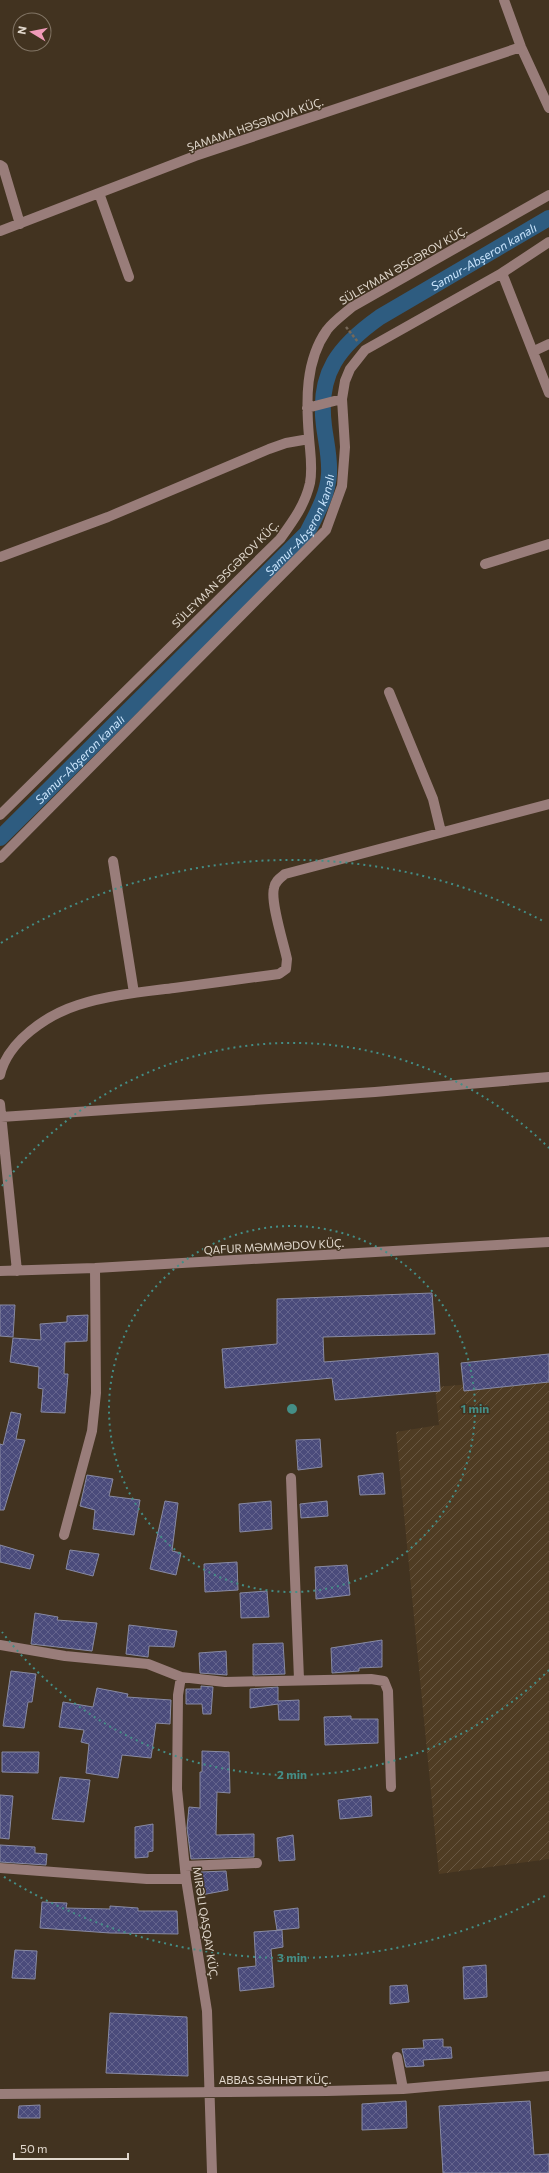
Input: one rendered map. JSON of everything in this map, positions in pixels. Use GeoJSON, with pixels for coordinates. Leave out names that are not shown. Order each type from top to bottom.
{"type":"FeatureCollection","features":[{"type":"Feature","properties":{"kind":"street"},"geometry":{"type":"LineString","coordinates":[[504,0],[521,47],[549,108]]}},
{"type":"Feature","properties":{"kind":"street","name":"ŞAMAMA HƏSƏNOVA KÜÇ."},"geometry":{"type":"LineString","coordinates":[[0,231],[196,156],[521,47]]}},
{"type":"Feature","properties":{"kind":"street"},"geometry":{"type":"LineString","coordinates":[[0,165],[3,167],[20,224]]}},
{"type":"Feature","properties":{"kind":"street"},"geometry":{"type":"LineString","coordinates":[[99,193],[129,277]]}},
{"type":"Feature","properties":{"kind":"street","name":"SÜLEYMAN ƏSGƏROV KÜÇ."},"geometry":{"type":"LineString","coordinates":[[0,815],[280,539],[294,520],[306,495],[311,466],[307,408],[308,384],[314,356],[328,330],[352,307],[549,195]]}},
{"type":"Feature","properties":{"kind":"street"},"geometry":{"type":"LineString","coordinates":[[0,858],[326,530],[342,486],[345,447],[342,399],[345,381],[350,369],[365,350],[502,273],[549,242]]}},
{"type":"Feature","properties":{"kind":"street"},"geometry":{"type":"LineString","coordinates":[[502,273],[534,351],[549,393]]}},
{"type":"Feature","properties":{"kind":"street"},"geometry":{"type":"LineString","coordinates":[[534,351],[549,344]]}},
{"type":"Feature","properties":{"kind":"street"},"geometry":{"type":"LineString","coordinates":[[307,408],[342,399]]}},
{"type":"Feature","properties":{"kind":"street"},"geometry":{"type":"LineString","coordinates":[[0,557],[108,517],[269,449],[286,443],[309,439]]}},
{"type":"Feature","properties":{"kind":"street"},"geometry":{"type":"LineString","coordinates":[[485,564],[549,544]]}},
{"type":"Feature","properties":{"kind":"street"},"geometry":{"type":"LineString","coordinates":[[389,692],[433,799],[441,832]]}},
{"type":"Feature","properties":{"kind":"street"},"geometry":{"type":"LineString","coordinates":[[0,1075],[7,1057],[29,1032],[50,1017],[78,1005],[134,993],[279,974],[286,969],[287,959],[273,900],[273,890],[276,881],[285,874],[549,804]]}},
{"type":"Feature","properties":{"kind":"street"},"geometry":{"type":"LineString","coordinates":[[114,861],[134,993]]}},
{"type":"Feature","properties":{"kind":"street"},"geometry":{"type":"LineString","coordinates":[[1,1117],[375,1092],[549,1077]]}},
{"type":"Feature","properties":{"kind":"street"},"geometry":{"type":"LineString","coordinates":[[0,1104],[17,1270]]}},
{"type":"Feature","properties":{"kind":"street","name":"QAFUR MƏMMƏDOV KÜÇ."},"geometry":{"type":"LineString","coordinates":[[0,1271],[95,1268],[549,1242]]}},
{"type":"Feature","properties":{"kind":"street"},"geometry":{"type":"LineString","coordinates":[[64,1535],[92,1431],[96,1392],[95,1268]]}},
{"type":"Feature","properties":{"kind":"street"},"geometry":{"type":"LineString","coordinates":[[291,1478],[299,1679]]}},
{"type":"Feature","properties":{"kind":"street"},"geometry":{"type":"LineString","coordinates":[[0,1645],[65,1656],[148,1664],[181,1677],[225,1682],[299,1679],[371,1679],[384,1682],[388,1691],[391,1787]]}},
{"type":"Feature","properties":{"kind":"street","name":"MIRƏLI QAŞQAY KÜÇ."},"geometry":{"type":"LineString","coordinates":[[181,1677],[178,1695],[177,1789],[186,1879],[207,2011],[212,2173]]}},
{"type":"Feature","properties":{"kind":"street"},"geometry":{"type":"LineString","coordinates":[[185,1866],[257,1863]]}},
{"type":"Feature","properties":{"kind":"street"},"geometry":{"type":"LineString","coordinates":[[0,1868],[147,1879],[186,1879]]}},
{"type":"Feature","properties":{"kind":"street"},"geometry":{"type":"LineString","coordinates":[[397,2057],[402,2089]]}},
{"type":"Feature","properties":{"kind":"street","name":"ABBAS SƏHHƏT KÜÇ."},"geometry":{"type":"LineString","coordinates":[[0,2094],[402,2089],[549,2076]]}},
{"type":"Feature","properties":{"kind":"path"},"geometry":{"type":"LineString","coordinates":[[339,318],[365,350]]}},
{"type":"Feature","properties":{"kind":"shaded area"},"geometry":{"type":"Polygon","coordinates":[[[549,1378],[549,1859],[439,1874],[396,1432],[439,1425],[435,1387],[549,1378]]]}},
{"type":"Feature","properties":{"kind":"building"},"geometry":{"type":"Polygon","coordinates":[[[432,1293],[435,1334],[323,1337],[324,1362],[438,1353],[440,1391],[335,1400],[332,1378],[225,1388],[222,1349],[277,1344],[277,1299],[432,1293]]]}},
{"type":"Feature","properties":{"kind":"building"},"geometry":{"type":"Polygon","coordinates":[[[0,1305],[15,1305],[13,1337],[0,1336],[0,1305]]]}},
{"type":"Feature","properties":{"kind":"building"},"geometry":{"type":"Polygon","coordinates":[[[88,1315],[87,1341],[65,1342],[64,1374],[68,1374],[65,1413],[41,1412],[43,1389],[38,1388],[39,1367],[10,1362],[13,1338],[41,1340],[40,1324],[67,1322],[67,1316],[88,1315]]]}},
{"type":"Feature","properties":{"kind":"building"},"geometry":{"type":"Polygon","coordinates":[[[549,1354],[549,1382],[464,1391],[461,1363],[549,1354]]]}},
{"type":"Feature","properties":{"kind":"building"},"geometry":{"type":"Polygon","coordinates":[[[11,1412],[21,1414],[16,1439],[25,1440],[4,1510],[0,1510],[0,1444],[3,1445],[11,1412]]]}},
{"type":"Feature","properties":{"kind":"building"},"geometry":{"type":"Polygon","coordinates":[[[320,1439],[322,1467],[298,1470],[296,1440],[320,1439]]]}},
{"type":"Feature","properties":{"kind":"building"},"geometry":{"type":"Polygon","coordinates":[[[383,1473],[385,1494],[360,1495],[358,1476],[383,1473]]]}},
{"type":"Feature","properties":{"kind":"building"},"geometry":{"type":"Polygon","coordinates":[[[87,1475],[113,1479],[109,1496],[140,1500],[134,1535],[93,1529],[95,1510],[80,1506],[87,1475]]]}},
{"type":"Feature","properties":{"kind":"building"},"geometry":{"type":"Polygon","coordinates":[[[165,1501],[178,1503],[172,1551],[181,1553],[176,1575],[150,1569],[165,1501]]]}},
{"type":"Feature","properties":{"kind":"building"},"geometry":{"type":"Polygon","coordinates":[[[271,1501],[272,1529],[240,1532],[239,1504],[271,1501]]]}},
{"type":"Feature","properties":{"kind":"building"},"geometry":{"type":"Polygon","coordinates":[[[327,1501],[328,1516],[301,1518],[300,1504],[327,1501]]]}},
{"type":"Feature","properties":{"kind":"building"},"geometry":{"type":"Polygon","coordinates":[[[0,1545],[34,1555],[30,1569],[0,1562],[0,1545]]]}},
{"type":"Feature","properties":{"kind":"building"},"geometry":{"type":"Polygon","coordinates":[[[70,1550],[99,1554],[93,1576],[66,1569],[70,1550]]]}},
{"type":"Feature","properties":{"kind":"building"},"geometry":{"type":"Polygon","coordinates":[[[237,1562],[238,1590],[205,1592],[204,1564],[237,1562]]]}},
{"type":"Feature","properties":{"kind":"building"},"geometry":{"type":"Polygon","coordinates":[[[347,1565],[350,1595],[316,1599],[315,1567],[347,1565]]]}},
{"type":"Feature","properties":{"kind":"building"},"geometry":{"type":"Polygon","coordinates":[[[267,1591],[269,1617],[241,1618],[240,1593],[267,1591]]]}},
{"type":"Feature","properties":{"kind":"building"},"geometry":{"type":"Polygon","coordinates":[[[35,1613],[58,1617],[57,1620],[97,1623],[92,1651],[31,1644],[35,1613]]]}},
{"type":"Feature","properties":{"kind":"building"},"geometry":{"type":"Polygon","coordinates":[[[129,1625],[177,1631],[174,1647],[149,1646],[148,1657],[126,1654],[129,1625]]]}},
{"type":"Feature","properties":{"kind":"building"},"geometry":{"type":"Polygon","coordinates":[[[382,1640],[382,1667],[359,1668],[359,1671],[332,1673],[331,1648],[382,1640]]]}},
{"type":"Feature","properties":{"kind":"building"},"geometry":{"type":"Polygon","coordinates":[[[283,1643],[285,1674],[253,1675],[253,1644],[283,1643]]]}},
{"type":"Feature","properties":{"kind":"building"},"geometry":{"type":"Polygon","coordinates":[[[226,1651],[227,1675],[200,1673],[199,1653],[226,1651]]]}},
{"type":"Feature","properties":{"kind":"building"},"geometry":{"type":"Polygon","coordinates":[[[11,1671],[36,1674],[32,1702],[28,1702],[24,1728],[3,1726],[11,1671]]]}},
{"type":"Feature","properties":{"kind":"building"},"geometry":{"type":"Polygon","coordinates":[[[201,1686],[213,1687],[211,1714],[203,1714],[202,1704],[186,1704],[186,1689],[201,1689],[201,1686]]]}},
{"type":"Feature","properties":{"kind":"building"},"geometry":{"type":"Polygon","coordinates":[[[278,1687],[278,1701],[299,1700],[299,1720],[279,1720],[278,1704],[250,1708],[250,1689],[278,1687]]]}},
{"type":"Feature","properties":{"kind":"building"},"geometry":{"type":"Polygon","coordinates":[[[97,1688],[128,1694],[127,1697],[171,1700],[170,1724],[156,1723],[151,1758],[122,1755],[118,1778],[86,1773],[89,1744],[81,1742],[84,1730],[59,1727],[63,1702],[93,1707],[97,1688]]]}},
{"type":"Feature","properties":{"kind":"building"},"geometry":{"type":"Polygon","coordinates":[[[351,1716],[351,1719],[378,1719],[378,1743],[325,1745],[324,1717],[351,1716]]]}},
{"type":"Feature","properties":{"kind":"building"},"geometry":{"type":"Polygon","coordinates":[[[202,1751],[229,1752],[230,1793],[217,1792],[216,1835],[254,1834],[254,1857],[191,1859],[187,1828],[189,1807],[200,1808],[200,1772],[202,1772],[202,1751]]]}},
{"type":"Feature","properties":{"kind":"building"},"geometry":{"type":"Polygon","coordinates":[[[2,1752],[39,1752],[38,1773],[2,1772],[2,1752]]]}},
{"type":"Feature","properties":{"kind":"building"},"geometry":{"type":"Polygon","coordinates":[[[60,1777],[90,1780],[84,1822],[52,1819],[60,1777]]]}},
{"type":"Feature","properties":{"kind":"building"},"geometry":{"type":"Polygon","coordinates":[[[0,1795],[13,1796],[9,1839],[0,1838],[0,1795]]]}},
{"type":"Feature","properties":{"kind":"building"},"geometry":{"type":"Polygon","coordinates":[[[371,1796],[372,1816],[340,1819],[338,1800],[371,1796]]]}},
{"type":"Feature","properties":{"kind":"building"},"geometry":{"type":"Polygon","coordinates":[[[153,1824],[153,1851],[148,1852],[148,1857],[135,1858],[135,1827],[153,1824]]]}},
{"type":"Feature","properties":{"kind":"building"},"geometry":{"type":"Polygon","coordinates":[[[293,1835],[295,1860],[279,1861],[277,1838],[293,1835]]]}},
{"type":"Feature","properties":{"kind":"building"},"geometry":{"type":"Polygon","coordinates":[[[0,1845],[35,1847],[35,1853],[47,1854],[46,1865],[0,1862],[0,1845]]]}},
{"type":"Feature","properties":{"kind":"building"},"geometry":{"type":"Polygon","coordinates":[[[226,1871],[228,1890],[201,1895],[201,1872],[226,1871]]]}},
{"type":"Feature","properties":{"kind":"building"},"geometry":{"type":"Polygon","coordinates":[[[42,1902],[67,1903],[66,1908],[110,1909],[110,1906],[138,1908],[138,1911],[177,1911],[178,1934],[110,1933],[40,1928],[42,1902]]]}},
{"type":"Feature","properties":{"kind":"building"},"geometry":{"type":"Polygon","coordinates":[[[298,1908],[299,1928],[277,1930],[274,1911],[298,1908]]]}},
{"type":"Feature","properties":{"kind":"building"},"geometry":{"type":"Polygon","coordinates":[[[282,1930],[283,1947],[271,1949],[274,1987],[240,1991],[238,1968],[256,1966],[254,1932],[282,1930]]]}},
{"type":"Feature","properties":{"kind":"building"},"geometry":{"type":"Polygon","coordinates":[[[15,1950],[37,1951],[35,1979],[12,1978],[15,1950]]]}},
{"type":"Feature","properties":{"kind":"building"},"geometry":{"type":"Polygon","coordinates":[[[486,1965],[487,1997],[464,1999],[463,1967],[486,1965]]]}},
{"type":"Feature","properties":{"kind":"building"},"geometry":{"type":"Polygon","coordinates":[[[407,1985],[409,2002],[390,2004],[390,1986],[407,1985]]]}},
{"type":"Feature","properties":{"kind":"building"},"geometry":{"type":"Polygon","coordinates":[[[110,2013],[187,2017],[188,2076],[106,2073],[110,2013]]]}},
{"type":"Feature","properties":{"kind":"building"},"geometry":{"type":"Polygon","coordinates":[[[443,2039],[443,2047],[451,2047],[452,2058],[423,2060],[424,2066],[406,2067],[402,2049],[424,2048],[423,2040],[443,2039]]]}},
{"type":"Feature","properties":{"kind":"building"},"geometry":{"type":"Polygon","coordinates":[[[406,2101],[407,2128],[362,2130],[362,2104],[406,2101]]]}},
{"type":"Feature","properties":{"kind":"building"},"geometry":{"type":"Polygon","coordinates":[[[530,2101],[534,2155],[549,2154],[549,2173],[443,2173],[439,2106],[530,2101]]]}},
{"type":"Feature","properties":{"kind":"building"},"geometry":{"type":"Polygon","coordinates":[[[40,2105],[40,2118],[18,2118],[19,2106],[40,2105]]]}},
{"type":"Feature","properties":{"kind":"waterway","name":"Samur-Abşeron kanalı"},"geometry":{"type":"LineString","coordinates":[[0,838],[307,533],[321,505],[328,482],[329,462],[324,426],[324,391],[334,362],[342,350],[380,317],[549,218]]}}]}
